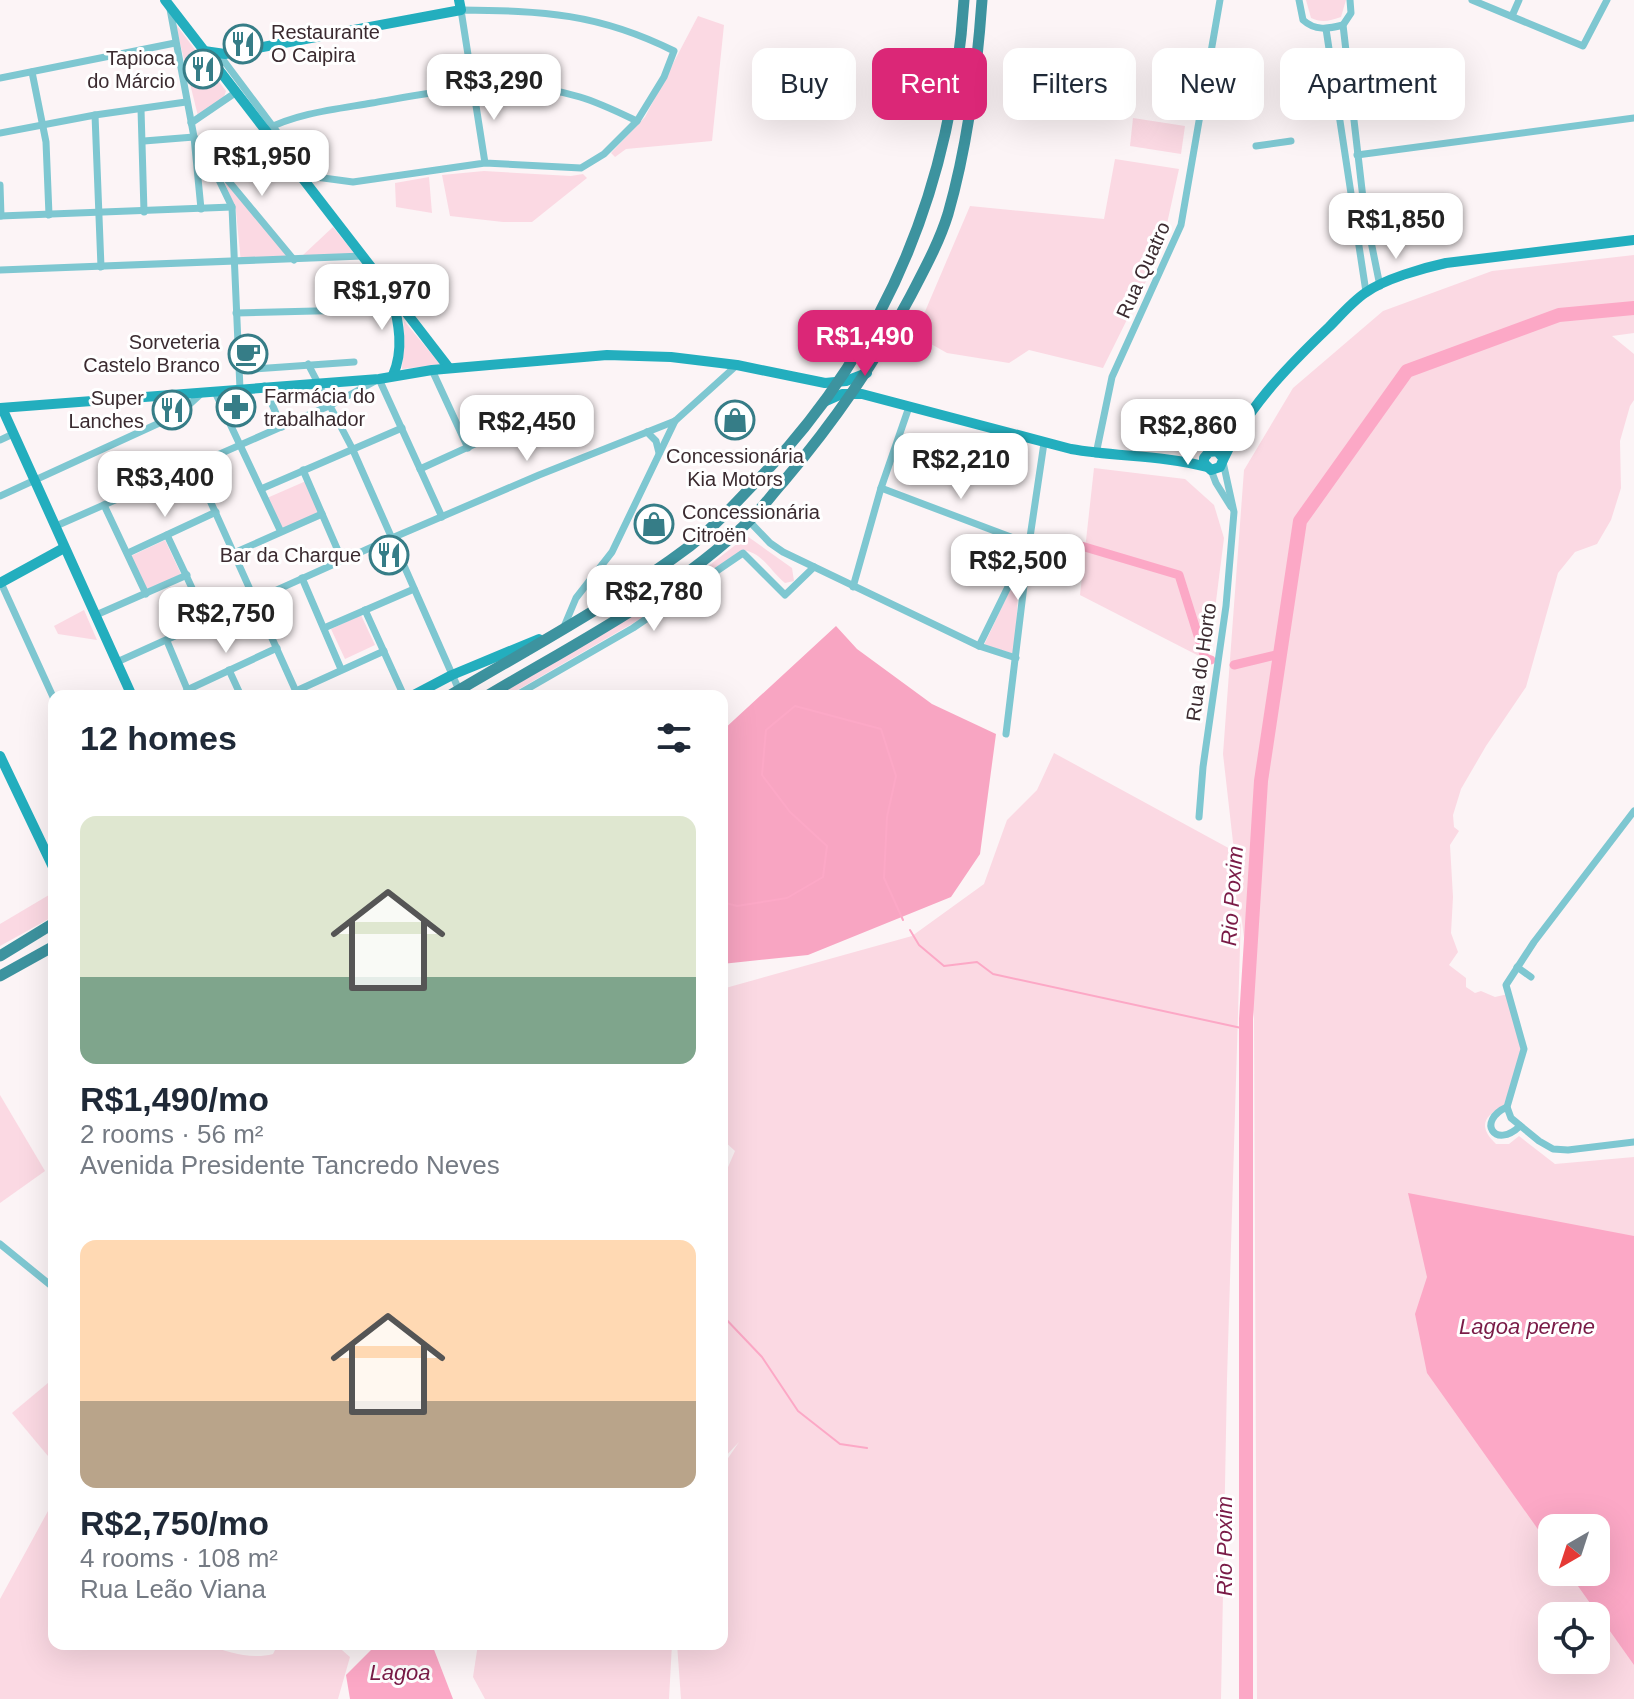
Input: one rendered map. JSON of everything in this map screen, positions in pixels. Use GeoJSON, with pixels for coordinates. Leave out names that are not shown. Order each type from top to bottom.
{"type":"FeatureCollection","features":[{"type":"Feature","properties":{"kind":"main road"},"geometry":{"type":"LineString","coordinates":[[459,690],[636,584],[693,544],[780,457],[838,383],[871,333],[931,195],[951,115],[964,0]]}},
{"type":"Feature","properties":{"kind":"main road"},"geometry":{"type":"LineString","coordinates":[[497,690],[655,595],[749,521],[818,442],[854,393],[933,253],[947,217],[972,103],[982,0]]}},
{"type":"Feature","properties":{"kind":"main road"},"geometry":{"type":"LineString","coordinates":[[0,956],[48,927]]}},
{"type":"Feature","properties":{"kind":"main road"},"geometry":{"type":"LineString","coordinates":[[0,976],[48,949]]}},
{"type":"Feature","properties":{"kind":"street","name":"Rua Quatro"},"geometry":{"type":"LineString","coordinates":[[1096,454],[1114,371],[1181,225],[1220,0]]}},
{"type":"Feature","properties":{"kind":"street"},"geometry":{"type":"LineString","coordinates":[[1299,0],[1303,20],[1312,27],[1326,29],[1343,25]]}},
{"type":"Feature","properties":{"kind":"street"},"geometry":{"type":"LineString","coordinates":[[1350,0],[1351,13],[1343,25],[1364,207],[1380,286]]}},
{"type":"Feature","properties":{"kind":"street"},"geometry":{"type":"LineString","coordinates":[[1472,0],[1583,46],[1607,0]]}},
{"type":"Feature","properties":{"kind":"street"},"geometry":{"type":"LineString","coordinates":[[1512,16],[1519,0]]}},
{"type":"Feature","properties":{"kind":"street"},"geometry":{"type":"LineString","coordinates":[[167,3],[194,137],[201,209]]}},
{"type":"Feature","properties":{"kind":"street"},"geometry":{"type":"LineString","coordinates":[[167,3],[204,51],[221,59],[391,291],[399,308],[449,368]]}},
{"type":"Feature","properties":{"kind":"street"},"geometry":{"type":"LineString","coordinates":[[204,51],[221,59],[460,5],[576,16],[624,30],[674,51],[664,77],[637,121],[592,163],[581,168],[485,163],[357,181],[305,176]]}},
{"type":"Feature","properties":{"kind":"street"},"geometry":{"type":"LineString","coordinates":[[460,5],[485,163]]}},
{"type":"Feature","properties":{"kind":"street"},"geometry":{"type":"LineString","coordinates":[[1326,29],[1366,292]]}},
{"type":"Feature","properties":{"kind":"street"},"geometry":{"type":"LineString","coordinates":[[0,78],[175,43]]}},
{"type":"Feature","properties":{"kind":"street"},"geometry":{"type":"LineString","coordinates":[[221,59],[235,93],[269,128]]}},
{"type":"Feature","properties":{"kind":"street"},"geometry":{"type":"LineString","coordinates":[[32,72],[43,125],[49,215]]}},
{"type":"Feature","properties":{"kind":"street"},"geometry":{"type":"LineString","coordinates":[[269,128],[338,109],[472,86],[529,87],[572,95],[637,121]]}},
{"type":"Feature","properties":{"kind":"street"},"geometry":{"type":"LineString","coordinates":[[191,123],[235,93]]}},
{"type":"Feature","properties":{"kind":"street"},"geometry":{"type":"LineString","coordinates":[[0,133],[186,102]]}},
{"type":"Feature","properties":{"kind":"street"},"geometry":{"type":"LineString","coordinates":[[141,109],[144,212]]}},
{"type":"Feature","properties":{"kind":"street"},"geometry":{"type":"LineString","coordinates":[[95,115],[101,267]]}},
{"type":"Feature","properties":{"kind":"street"},"geometry":{"type":"LineString","coordinates":[[1357,155],[1634,118]]}},
{"type":"Feature","properties":{"kind":"street"},"geometry":{"type":"LineString","coordinates":[[144,141],[194,137]]}},
{"type":"Feature","properties":{"kind":"street"},"geometry":{"type":"LineString","coordinates":[[194,137],[294,260]]}},
{"type":"Feature","properties":{"kind":"street"},"geometry":{"type":"LineString","coordinates":[[1256,146],[1291,141]]}},
{"type":"Feature","properties":{"kind":"street"},"geometry":{"type":"LineString","coordinates":[[207,155],[232,207],[240,389]]}},
{"type":"Feature","properties":{"kind":"street"},"geometry":{"type":"LineString","coordinates":[[0,185],[0,216],[232,207]]}},
{"type":"Feature","properties":{"kind":"street"},"geometry":{"type":"LineString","coordinates":[[1353,209],[1364,207]]}},
{"type":"Feature","properties":{"kind":"street"},"geometry":{"type":"LineString","coordinates":[[824,402],[842,394],[854,393],[1096,454],[1174,459],[1209,468],[1220,467],[1237,431],[1281,375],[1366,292],[1446,263],[1634,240]]}},
{"type":"Feature","properties":{"kind":"street"},"geometry":{"type":"LineString","coordinates":[[0,270],[363,256]]}},
{"type":"Feature","properties":{"kind":"street"},"geometry":{"type":"LineString","coordinates":[[236,313],[399,308]]}},
{"type":"Feature","properties":{"kind":"street"},"geometry":{"type":"LineString","coordinates":[[393,375],[400,353],[399,308]]}},
{"type":"Feature","properties":{"kind":"street"},"geometry":{"type":"LineString","coordinates":[[56,526],[393,375],[607,355],[671,357],[737,365],[825,383],[838,383],[867,373]]}},
{"type":"Feature","properties":{"kind":"street"},"geometry":{"type":"LineString","coordinates":[[240,370],[354,362]]}},
{"type":"Feature","properties":{"kind":"street"},"geometry":{"type":"LineString","coordinates":[[308,364],[352,448],[452,675],[454,690]]}},
{"type":"Feature","properties":{"kind":"street"},"geometry":{"type":"LineString","coordinates":[[117,662],[392,538],[675,421],[737,365]]}},
{"type":"Feature","properties":{"kind":"street"},"geometry":{"type":"LineString","coordinates":[[432,370],[468,448]]}},
{"type":"Feature","properties":{"kind":"street"},"geometry":{"type":"LineString","coordinates":[[129,690],[1,408],[379,379]]}},
{"type":"Feature","properties":{"kind":"street"},"geometry":{"type":"LineString","coordinates":[[379,379],[442,517]]}},
{"type":"Feature","properties":{"kind":"street"},"geometry":{"type":"LineString","coordinates":[[264,386],[282,427]]}},
{"type":"Feature","properties":{"kind":"street"},"geometry":{"type":"LineString","coordinates":[[215,392],[280,530]]}},
{"type":"Feature","properties":{"kind":"street"},"geometry":{"type":"LineString","coordinates":[[0,496],[179,414],[202,393]]}},
{"type":"Feature","properties":{"kind":"street"},"geometry":{"type":"LineString","coordinates":[[853,587],[881,488],[909,407]]}},
{"type":"Feature","properties":{"kind":"street"},"geometry":{"type":"LineString","coordinates":[[423,690],[563,629],[576,598],[612,552],[675,421]]}},
{"type":"Feature","properties":{"kind":"street"},"geometry":{"type":"LineString","coordinates":[[420,469],[521,423]]}},
{"type":"Feature","properties":{"kind":"street"},"geometry":{"type":"LineString","coordinates":[[261,489],[402,428]]}},
{"type":"Feature","properties":{"kind":"street"},"geometry":{"type":"LineString","coordinates":[[1234,512],[1204,458],[1237,431]]}},
{"type":"Feature","properties":{"kind":"street"},"geometry":{"type":"LineString","coordinates":[[647,432],[656,441],[659,453]]}},
{"type":"Feature","properties":{"kind":"street"},"geometry":{"type":"LineString","coordinates":[[0,440],[13,434]]}},
{"type":"Feature","properties":{"kind":"street"},"geometry":{"type":"LineString","coordinates":[[1006,734],[1044,443]]}},
{"type":"Feature","properties":{"kind":"street"},"geometry":{"type":"LineString","coordinates":[[1174,459],[1209,452],[1223,460]]}},
{"type":"Feature","properties":{"kind":"street","name":"Rua do Horto"},"geometry":{"type":"LineString","coordinates":[[1199,817],[1226,606],[1234,512],[1223,460]]}},
{"type":"Feature","properties":{"kind":"street"},"geometry":{"type":"LineString","coordinates":[[194,465],[296,690]]}},
{"type":"Feature","properties":{"kind":"street"},"geometry":{"type":"LineString","coordinates":[[303,470],[342,560]]}},
{"type":"Feature","properties":{"kind":"street"},"geometry":{"type":"LineString","coordinates":[[881,488],[1029,544]]}},
{"type":"Feature","properties":{"kind":"street"},"geometry":{"type":"LineString","coordinates":[[104,505],[146,594]]}},
{"type":"Feature","properties":{"kind":"street"},"geometry":{"type":"LineString","coordinates":[[128,553],[216,512]]}},
{"type":"Feature","properties":{"kind":"street"},"geometry":{"type":"LineString","coordinates":[[234,553],[322,514]]}},
{"type":"Feature","properties":{"kind":"street"},"geometry":{"type":"LineString","coordinates":[[749,521],[776,548],[979,646],[1016,658]]}},
{"type":"Feature","properties":{"kind":"street"},"geometry":{"type":"LineString","coordinates":[[167,535],[208,622]]}},
{"type":"Feature","properties":{"kind":"street"},"geometry":{"type":"LineString","coordinates":[[979,646],[1029,544]]}},
{"type":"Feature","properties":{"kind":"street"},"geometry":{"type":"LineString","coordinates":[[50,690],[0,583],[64,548]]}},
{"type":"Feature","properties":{"kind":"street"},"geometry":{"type":"LineString","coordinates":[[525,690],[633,628],[743,553],[785,595],[814,567]]}},
{"type":"Feature","properties":{"kind":"street"},"geometry":{"type":"LineString","coordinates":[[96,615],[187,575]]}},
{"type":"Feature","properties":{"kind":"street"},"geometry":{"type":"LineString","coordinates":[[302,578],[341,669]]}},
{"type":"Feature","properties":{"kind":"street"},"geometry":{"type":"LineString","coordinates":[[324,628],[414,589]]}},
{"type":"Feature","properties":{"kind":"street"},"geometry":{"type":"LineString","coordinates":[[365,610],[401,690]]}},
{"type":"Feature","properties":{"kind":"street"},"geometry":{"type":"LineString","coordinates":[[167,641],[188,690]]}},
{"type":"Feature","properties":{"kind":"street"},"geometry":{"type":"LineString","coordinates":[[194,690],[277,648]]}},
{"type":"Feature","properties":{"kind":"street"},"geometry":{"type":"LineString","coordinates":[[302,690],[384,651]]}},
{"type":"Feature","properties":{"kind":"street"},"geometry":{"type":"LineString","coordinates":[[229,670],[238,690]]}},
{"type":"Feature","properties":{"kind":"street"},"geometry":{"type":"LineString","coordinates":[[0,757],[48,857]]}},
{"type":"Feature","properties":{"kind":"street"},"geometry":{"type":"LineString","coordinates":[[1634,811],[1506,985],[1524,1049],[1507,1107],[1511,1118],[1553,1149],[1634,1142]]}},
{"type":"Feature","properties":{"kind":"street"},"geometry":{"type":"LineString","coordinates":[[1517,967],[1531,977]]}},
{"type":"Feature","properties":{"kind":"street"},"geometry":{"type":"LineString","coordinates":[[1507,1107],[1496,1112],[1490,1127],[1495,1134],[1504,1137],[1520,1126]]}},
{"type":"Feature","properties":{"kind":"street"},"geometry":{"type":"LineString","coordinates":[[0,1244],[48,1283]]}},
{"type":"Feature","properties":{"kind":"shaded area"},"geometry":{"type":"Polygon","coordinates":[[[1306,0],[1346,0],[1341,17],[1322,21],[1311,18],[1306,0]]]}},
{"type":"Feature","properties":{"kind":"shaded area"},"geometry":{"type":"Polygon","coordinates":[[[698,16],[724,25],[712,141],[626,149],[615,157],[611,153],[645,117],[698,16]]]}},
{"type":"Feature","properties":{"kind":"shaded area"},"geometry":{"type":"Polygon","coordinates":[[[175,23],[226,91],[224,97],[198,116],[175,23]]]}},
{"type":"Feature","properties":{"kind":"shaded area"},"geometry":{"type":"Polygon","coordinates":[[[1136,118],[1185,126],[1181,154],[1130,146],[1133,120],[1136,118]]]}},
{"type":"Feature","properties":{"kind":"shaded area"},"geometry":{"type":"Polygon","coordinates":[[[1115,159],[1179,169],[1161,251],[1103,368],[1029,350],[1009,363],[947,353],[915,335],[970,206],[1104,219],[1115,159]]]}},
{"type":"Feature","properties":{"kind":"shaded area"},"geometry":{"type":"Polygon","coordinates":[[[484,171],[583,174],[587,178],[532,222],[450,216],[442,175],[484,171]]]}},
{"type":"Feature","properties":{"kind":"shaded area"},"geometry":{"type":"Polygon","coordinates":[[[221,173],[291,261],[241,263],[236,211],[221,173]]]}},
{"type":"Feature","properties":{"kind":"shaded area"},"geometry":{"type":"Polygon","coordinates":[[[429,177],[432,213],[396,207],[395,183],[429,177]]]}},
{"type":"Feature","properties":{"kind":"shaded area"},"geometry":{"type":"Polygon","coordinates":[[[333,227],[355,254],[302,256],[333,227]]]}},
{"type":"Feature","properties":{"kind":"shaded area"},"geometry":{"type":"Polygon","coordinates":[[[1634,255],[1634,333],[1612,336],[1634,354],[1634,400],[1620,441],[1621,488],[1611,520],[1597,544],[1575,552],[1558,573],[1526,687],[1461,789],[1453,815],[1454,827],[1459,831],[1450,845],[1453,897],[1451,933],[1458,952],[1449,965],[1466,978],[1466,987],[1475,993],[1481,991],[1495,997],[1508,994],[1523,1056],[1503,1107],[1491,1114],[1485,1123],[1487,1133],[1496,1144],[1509,1144],[1519,1136],[1555,1164],[1634,1157],[1634,1699],[1257,1699],[1254,1017],[1241,914],[1221,1699],[681,1699],[677,1650],[728,1650],[728,1458],[739,1442],[728,1454],[728,1167],[735,1151],[728,1145],[728,987],[912,936],[984,884],[1007,820],[1037,790],[1054,753],[1234,851],[1223,754],[1244,470],[1293,388],[1383,311],[1492,271],[1634,255]]]}},
{"type":"Feature","properties":{"kind":"shaded area"},"geometry":{"type":"Polygon","coordinates":[[[404,321],[441,365],[402,369],[404,321]]]}},
{"type":"Feature","properties":{"kind":"shaded area"},"geometry":{"type":"Polygon","coordinates":[[[1094,468],[1185,479],[1214,505],[1224,538],[1210,649],[1199,656],[1080,595],[1094,468]]]}},
{"type":"Feature","properties":{"kind":"shaded area"},"geometry":{"type":"Polygon","coordinates":[[[306,481],[322,518],[283,534],[267,498],[306,481]]]}},
{"type":"Feature","properties":{"kind":"shaded area"},"geometry":{"type":"Polygon","coordinates":[[[747,536],[792,568],[794,581],[785,583],[755,554],[741,550],[680,596],[517,690],[507,690],[679,589],[747,536]]]}},
{"type":"Feature","properties":{"kind":"shaded area"},"geometry":{"type":"Polygon","coordinates":[[[165,540],[181,574],[148,591],[131,556],[165,540]]]}},
{"type":"Feature","properties":{"kind":"shaded area"},"geometry":{"type":"Polygon","coordinates":[[[1019,571],[1015,654],[984,645],[1019,571]]]}},
{"type":"Feature","properties":{"kind":"shaded area"},"geometry":{"type":"Polygon","coordinates":[[[84,610],[97,640],[58,634],[54,626],[84,610]]]}},
{"type":"Feature","properties":{"kind":"shaded area"},"geometry":{"type":"Polygon","coordinates":[[[361,615],[375,645],[345,659],[331,629],[361,615]]]}},
{"type":"Feature","properties":{"kind":"shaded area"},"geometry":{"type":"Polygon","coordinates":[[[836,626],[857,649],[932,704],[996,734],[980,854],[951,897],[808,955],[728,963],[728,725],[836,626]]]}},
{"type":"Feature","properties":{"kind":"shaded area"},"geometry":{"type":"Polygon","coordinates":[[[48,896],[48,919],[0,946],[0,924],[48,896]]]}},
{"type":"Feature","properties":{"kind":"shaded area"},"geometry":{"type":"Polygon","coordinates":[[[0,1095],[45,1171],[0,1203],[0,1095]]]}},
{"type":"Feature","properties":{"kind":"shaded area"},"geometry":{"type":"Polygon","coordinates":[[[48,1383],[48,1456],[12,1413],[48,1383]]]}},
{"type":"Feature","properties":{"kind":"shaded area"},"geometry":{"type":"Polygon","coordinates":[[[48,1511],[48,1650],[225,1650],[256,1656],[273,1654],[275,1650],[342,1650],[350,1657],[338,1699],[0,1699],[0,1599],[48,1511]]]}},
{"type":"Feature","properties":{"kind":"shaded area"},"geometry":{"type":"Polygon","coordinates":[[[477,1650],[672,1650],[669,1699],[485,1699],[473,1677],[477,1650]]]}},
{"type":"Feature","properties":{"kind":"water","name":"Lagoa perene"},"geometry":{"type":"Polygon","coordinates":[[[1408,1193],[1634,1236],[1634,1665],[1610,1631],[1610,1602],[1589,1602],[1578,1586],[1610,1586],[1610,1514],[1538,1514],[1538,1529],[1427,1373],[1415,1314],[1427,1277],[1408,1193]]]}},
{"type":"Feature","properties":{"kind":"water","name":"Lagoa"},"geometry":{"type":"Polygon","coordinates":[[[371,1650],[434,1650],[453,1699],[350,1699],[346,1675],[371,1650]]]}},
{"type":"Feature","properties":{"kind":"waterway","name":"Rio Poxim"},"geometry":{"type":"LineString","coordinates":[[1246,1699],[1246,1019],[1261,781],[1300,521],[1407,371],[1559,315],[1634,308]]}},
{"type":"Feature","properties":{"kind":"waterway"},"geometry":{"type":"LineString","coordinates":[[1078,545],[1179,575],[1205,658],[1211,660]]}},
{"type":"Feature","properties":{"kind":"waterway"},"geometry":{"type":"LineString","coordinates":[[1234,665],[1280,654]]}},
{"type":"Feature","properties":{"kind":"waterway"},"geometry":{"type":"LineString","coordinates":[[728,904],[737,906],[787,898],[823,877],[827,846],[790,812],[762,775],[766,730],[795,706],[881,729],[896,776],[887,817],[884,878],[903,920]]}},
{"type":"Feature","properties":{"kind":"waterway"},"geometry":{"type":"LineString","coordinates":[[910,930],[919,945],[944,966],[977,962],[993,974],[1246,1029]]}},
{"type":"Feature","properties":{"kind":"waterway"},"geometry":{"type":"LineString","coordinates":[[728,1321],[762,1357],[798,1411],[840,1444],[867,1448]]}},
{"type":"Feature","properties":{"kind":"place","name":"Restaurante O Caipira"},"geometry":{"type":"Point","coordinates":[243,44]}},
{"type":"Feature","properties":{"kind":"place","name":"Tapioca do Márcio"},"geometry":{"type":"Point","coordinates":[203,69]}},
{"type":"Feature","properties":{"kind":"place","name":"Sorveteria Castelo Branco"},"geometry":{"type":"Point","coordinates":[248,354]}},
{"type":"Feature","properties":{"kind":"place","name":"Farmácia do trabalhador"},"geometry":{"type":"Point","coordinates":[236,407]}},
{"type":"Feature","properties":{"kind":"place","name":"Super Lanches"},"geometry":{"type":"Point","coordinates":[172,410]}},
{"type":"Feature","properties":{"kind":"place","name":"Concessionária Kia Motors"},"geometry":{"type":"Point","coordinates":[735,420]}},
{"type":"Feature","properties":{"kind":"place","name":"Concessionária Citroën"},"geometry":{"type":"Point","coordinates":[654,524]}},
{"type":"Feature","properties":{"kind":"place","name":"Bar da Charque"},"geometry":{"type":"Point","coordinates":[389,555]}}]}
